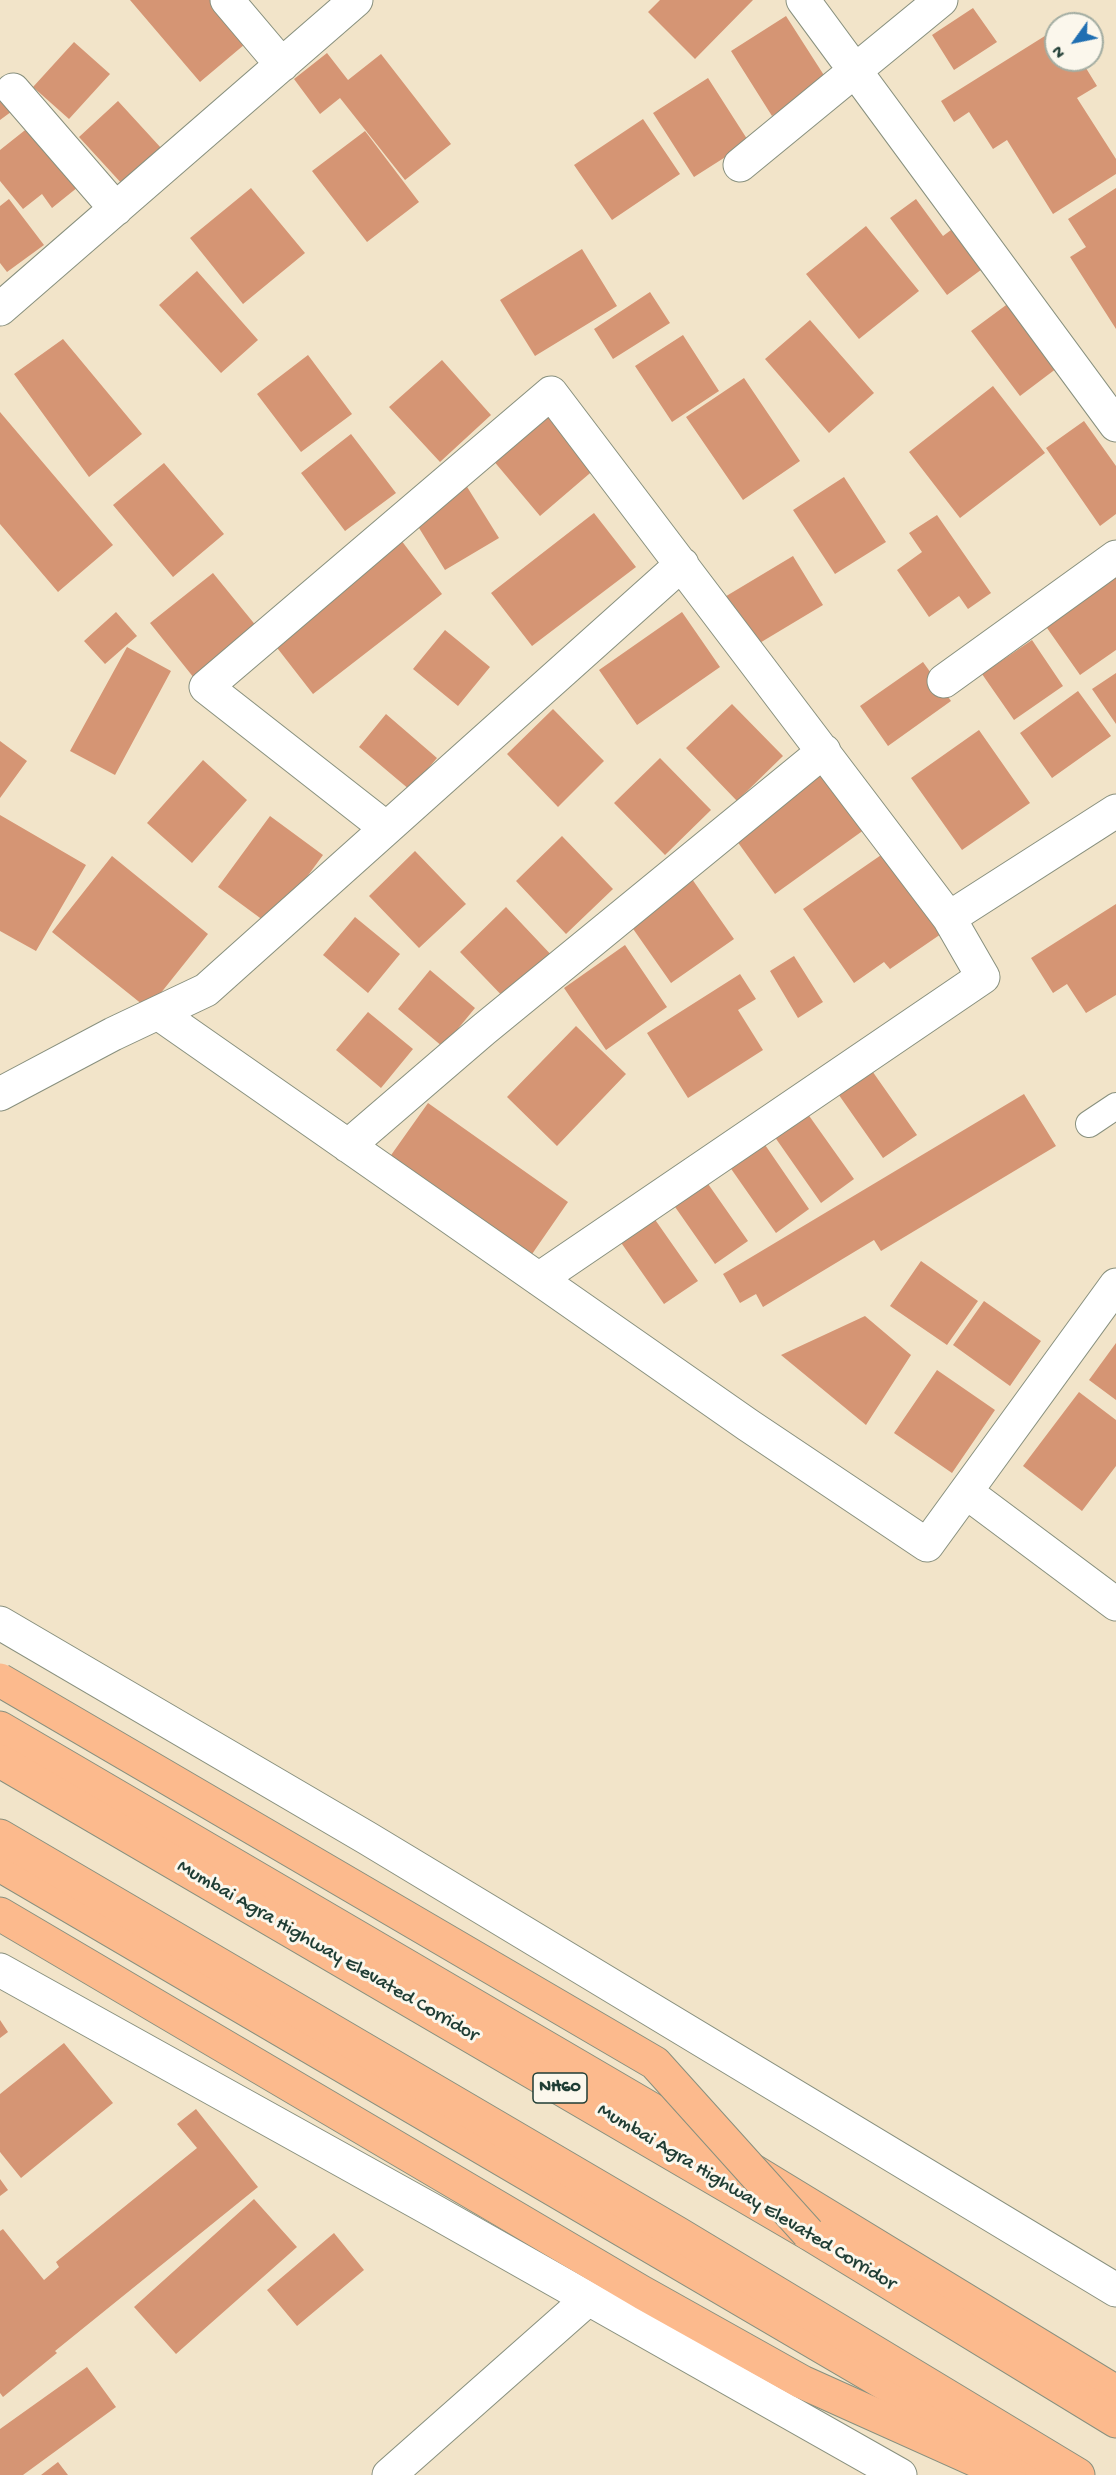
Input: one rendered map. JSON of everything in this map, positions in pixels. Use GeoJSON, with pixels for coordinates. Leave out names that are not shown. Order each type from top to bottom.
{"type":"FeatureCollection","features":[{"type":"Feature","properties":{"kind":"main road"},"geometry":{"type":"LineString","coordinates":[[0,1680],[655,2062],[808,2233]]}},
{"type":"Feature","properties":{"kind":"main road"},"geometry":{"type":"LineString","coordinates":[[0,1728],[675,2123],[1116,2392]]}},
{"type":"Feature","properties":{"kind":"main road","name":"Mumbai Agra Highway Elevated Corridor"},"geometry":{"type":"LineString","coordinates":[[0,1761],[808,2233],[1116,2421]]}},
{"type":"Feature","properties":{"kind":"main road"},"geometry":{"type":"LineString","coordinates":[[0,1836],[677,2233],[1078,2475]]}},
{"type":"Feature","properties":{"kind":"main road"},"geometry":{"type":"LineString","coordinates":[[0,1864],[1041,2475]]}},
{"type":"Feature","properties":{"kind":"main road"},"geometry":{"type":"LineString","coordinates":[[0,1914],[613,2276],[792,2377],[1009,2475]]}},
{"type":"Feature","properties":{"kind":"street"},"geometry":{"type":"LineString","coordinates":[[227,0],[282,65]]}},
{"type":"Feature","properties":{"kind":"street"},"geometry":{"type":"LineString","coordinates":[[0,309],[356,0]]}},
{"type":"Feature","properties":{"kind":"street"},"geometry":{"type":"LineString","coordinates":[[803,0],[1116,425]]}},
{"type":"Feature","properties":{"kind":"street"},"geometry":{"type":"LineString","coordinates":[[740,165],[941,0]]}},
{"type":"Feature","properties":{"kind":"street"},"geometry":{"type":"LineString","coordinates":[[13,90],[116,209]]}},
{"type":"Feature","properties":{"kind":"street"},"geometry":{"type":"LineString","coordinates":[[386,828],[206,687],[551,393],[949,918],[983,977],[539,1279]]}},
{"type":"Feature","properties":{"kind":"street"},"geometry":{"type":"LineString","coordinates":[[944,681],[1116,557]]}},
{"type":"Feature","properties":{"kind":"street"},"geometry":{"type":"LineString","coordinates":[[5,1086],[206,990],[682,564]]}},
{"type":"Feature","properties":{"kind":"street"},"geometry":{"type":"LineString","coordinates":[[348,1146],[483,1030],[824,751]]}},
{"type":"Feature","properties":{"kind":"street"},"geometry":{"type":"LineString","coordinates":[[949,918],[1116,811]]}},
{"type":"Feature","properties":{"kind":"street"},"geometry":{"type":"LineString","coordinates":[[158,1013],[748,1425],[927,1545],[1114,1290]]}},
{"type":"Feature","properties":{"kind":"street"},"geometry":{"type":"LineString","coordinates":[[966,1492],[1116,1604]]}},
{"type":"Feature","properties":{"kind":"street"},"geometry":{"type":"LineString","coordinates":[[0,1623],[367,1838],[1116,2290]]}},
{"type":"Feature","properties":{"kind":"street"},"geometry":{"type":"LineString","coordinates":[[0,1970],[430,2209],[587,2300],[900,2475]]}},
{"type":"Feature","properties":{"kind":"street"},"geometry":{"type":"LineString","coordinates":[[389,2475],[587,2300]]}},
{"type":"Feature","properties":{"kind":"lane"},"geometry":{"type":"LineString","coordinates":[[1089,1124],[1116,1106]]}},
{"type":"Feature","properties":{"kind":"building"},"geometry":{"type":"Polygon","coordinates":[[[130,0],[218,0],[251,39],[200,82],[130,0]]]}},
{"type":"Feature","properties":{"kind":"building"},"geometry":{"type":"Polygon","coordinates":[[[660,0],[753,0],[695,59],[648,12],[660,0]]]}},
{"type":"Feature","properties":{"kind":"building"},"geometry":{"type":"Polygon","coordinates":[[[973,8],[997,42],[954,70],[932,35],[973,8]]]}},
{"type":"Feature","properties":{"kind":"building"},"geometry":{"type":"Polygon","coordinates":[[[786,16],[827,80],[772,116],[731,51],[786,16]]]}},
{"type":"Feature","properties":{"kind":"building"},"geometry":{"type":"Polygon","coordinates":[[[1044,37],[1044,72],[1088,72],[1097,86],[1077,98],[1116,159],[1116,174],[1053,214],[1007,140],[993,149],[969,112],[954,122],[941,101],[1044,37]]]}},
{"type":"Feature","properties":{"kind":"building"},"geometry":{"type":"Polygon","coordinates":[[[74,42],[110,74],[69,119],[33,87],[74,42]]]}},
{"type":"Feature","properties":{"kind":"building"},"geometry":{"type":"Polygon","coordinates":[[[327,53],[348,80],[381,54],[451,144],[405,180],[340,98],[320,114],[294,79],[327,53]]]}},
{"type":"Feature","properties":{"kind":"building"},"geometry":{"type":"Polygon","coordinates":[[[708,78],[749,142],[694,177],[653,113],[708,78]]]}},
{"type":"Feature","properties":{"kind":"building"},"geometry":{"type":"Polygon","coordinates":[[[0,79],[19,106],[0,120],[0,79]]]}},
{"type":"Feature","properties":{"kind":"building"},"geometry":{"type":"Polygon","coordinates":[[[118,101],[162,149],[123,185],[79,137],[118,101]]]}},
{"type":"Feature","properties":{"kind":"building"},"geometry":{"type":"Polygon","coordinates":[[[643,119],[680,174],[612,220],[574,165],[643,119]]]}},
{"type":"Feature","properties":{"kind":"building"},"geometry":{"type":"Polygon","coordinates":[[[34,123],[78,187],[52,208],[42,194],[23,209],[0,181],[0,150],[34,123]]]}},
{"type":"Feature","properties":{"kind":"building"},"geometry":{"type":"Polygon","coordinates":[[[365,131],[419,202],[367,242],[312,171],[365,131]]]}},
{"type":"Feature","properties":{"kind":"building"},"geometry":{"type":"Polygon","coordinates":[[[251,188],[305,253],[243,304],[190,238],[251,188]]]}},
{"type":"Feature","properties":{"kind":"building"},"geometry":{"type":"Polygon","coordinates":[[[1116,188],[1116,329],[1070,257],[1086,247],[1068,219],[1116,188]]]}},
{"type":"Feature","properties":{"kind":"building"},"geometry":{"type":"Polygon","coordinates":[[[9,199],[44,245],[7,272],[0,263],[0,206],[9,199]]]}},
{"type":"Feature","properties":{"kind":"building"},"geometry":{"type":"Polygon","coordinates":[[[916,199],[943,236],[963,221],[993,261],[947,295],[890,218],[916,199]]]}},
{"type":"Feature","properties":{"kind":"building"},"geometry":{"type":"Polygon","coordinates":[[[866,226],[919,291],[859,339],[806,274],[866,226]]]}},
{"type":"Feature","properties":{"kind":"building"},"geometry":{"type":"Polygon","coordinates":[[[582,249],[617,306],[535,356],[500,300],[582,249]]]}},
{"type":"Feature","properties":{"kind":"building"},"geometry":{"type":"Polygon","coordinates":[[[197,271],[258,340],[221,373],[159,305],[197,271]]]}},
{"type":"Feature","properties":{"kind":"building"},"geometry":{"type":"Polygon","coordinates":[[[650,292],[670,323],[613,359],[594,329],[650,292]]]}},
{"type":"Feature","properties":{"kind":"building"},"geometry":{"type":"Polygon","coordinates":[[[1017,297],[1065,362],[1020,396],[971,331],[1017,297]]]}},
{"type":"Feature","properties":{"kind":"building"},"geometry":{"type":"Polygon","coordinates":[[[810,320],[874,393],[829,433],[765,359],[810,320]]]}},
{"type":"Feature","properties":{"kind":"building"},"geometry":{"type":"Polygon","coordinates":[[[683,335],[719,391],[672,422],[635,366],[683,335]]]}},
{"type":"Feature","properties":{"kind":"building"},"geometry":{"type":"Polygon","coordinates":[[[63,339],[142,434],[89,477],[14,374],[63,339]]]}},
{"type":"Feature","properties":{"kind":"building"},"geometry":{"type":"Polygon","coordinates":[[[308,355],[352,414],[301,452],[257,394],[308,355]]]}},
{"type":"Feature","properties":{"kind":"building"},"geometry":{"type":"Polygon","coordinates":[[[442,360],[491,415],[440,462],[389,407],[442,360]]]}},
{"type":"Feature","properties":{"kind":"building"},"geometry":{"type":"Polygon","coordinates":[[[744,378],[800,461],[743,500],[686,417],[744,378]]]}},
{"type":"Feature","properties":{"kind":"building"},"geometry":{"type":"Polygon","coordinates":[[[993,386],[1045,453],[960,518],[909,452],[993,386]]]}},
{"type":"Feature","properties":{"kind":"building"},"geometry":{"type":"Polygon","coordinates":[[[550,399],[603,462],[540,516],[487,453],[550,399]]]}},
{"type":"Feature","properties":{"kind":"building"},"geometry":{"type":"Polygon","coordinates":[[[0,412],[113,545],[58,592],[0,524],[0,412]]]}},
{"type":"Feature","properties":{"kind":"building"},"geometry":{"type":"Polygon","coordinates":[[[1084,421],[1116,466],[1116,514],[1100,526],[1046,448],[1084,421]]]}},
{"type":"Feature","properties":{"kind":"building"},"geometry":{"type":"Polygon","coordinates":[[[351,434],[396,493],[345,531],[301,473],[351,434]]]}},
{"type":"Feature","properties":{"kind":"building"},"geometry":{"type":"Polygon","coordinates":[[[164,463],[224,534],[173,577],[113,505],[164,463]]]}},
{"type":"Feature","properties":{"kind":"building"},"geometry":{"type":"Polygon","coordinates":[[[844,477],[886,542],[835,574],[793,510],[844,477]]]}},
{"type":"Feature","properties":{"kind":"building"},"geometry":{"type":"Polygon","coordinates":[[[464,482],[499,538],[445,570],[411,515],[464,482]]]}},
{"type":"Feature","properties":{"kind":"building"},"geometry":{"type":"Polygon","coordinates":[[[594,513],[636,567],[532,646],[491,593],[594,513]]]}},
{"type":"Feature","properties":{"kind":"building"},"geometry":{"type":"Polygon","coordinates":[[[937,515],[991,593],[968,609],[959,596],[929,617],[897,570],[922,552],[909,533],[937,515]]]}},
{"type":"Feature","properties":{"kind":"building"},"geometry":{"type":"Polygon","coordinates":[[[401,540],[442,594],[313,694],[271,640],[401,540]]]}},
{"type":"Feature","properties":{"kind":"building"},"geometry":{"type":"Polygon","coordinates":[[[793,556],[823,605],[753,647],[723,598],[793,556]]]}},
{"type":"Feature","properties":{"kind":"building"},"geometry":{"type":"Polygon","coordinates":[[[1116,565],[1116,650],[1080,675],[1040,618],[1116,565]]]}},
{"type":"Feature","properties":{"kind":"building"},"geometry":{"type":"Polygon","coordinates":[[[213,573],[257,627],[194,678],[150,623],[213,573]]]}},
{"type":"Feature","properties":{"kind":"building"},"geometry":{"type":"Polygon","coordinates":[[[116,612],[137,636],[105,664],[84,641],[116,612]]]}},
{"type":"Feature","properties":{"kind":"building"},"geometry":{"type":"Polygon","coordinates":[[[682,612],[720,667],[637,725],[599,670],[682,612]]]}},
{"type":"Feature","properties":{"kind":"building"},"geometry":{"type":"Polygon","coordinates":[[[445,630],[490,667],[458,706],[413,669],[445,630]]]}},
{"type":"Feature","properties":{"kind":"building"},"geometry":{"type":"Polygon","coordinates":[[[1032,640],[1063,686],[1014,720],[982,674],[1032,640]]]}},
{"type":"Feature","properties":{"kind":"building"},"geometry":{"type":"Polygon","coordinates":[[[127,647],[171,671],[115,775],[70,751],[127,647]]]}},
{"type":"Feature","properties":{"kind":"building"},"geometry":{"type":"Polygon","coordinates":[[[923,662],[951,701],[888,746],[860,706],[923,662]]]}},
{"type":"Feature","properties":{"kind":"building"},"geometry":{"type":"Polygon","coordinates":[[[1116,673],[1116,724],[1092,689],[1116,673]]]}},
{"type":"Feature","properties":{"kind":"building"},"geometry":{"type":"Polygon","coordinates":[[[1078,691],[1111,736],[1052,778],[1020,733],[1078,691]]]}},
{"type":"Feature","properties":{"kind":"building"},"geometry":{"type":"Polygon","coordinates":[[[732,704],[783,756],[737,801],[686,748],[732,704]]]}},
{"type":"Feature","properties":{"kind":"building"},"geometry":{"type":"Polygon","coordinates":[[[553,709],[604,761],[558,807],[507,754],[553,709]]]}},
{"type":"Feature","properties":{"kind":"building"},"geometry":{"type":"Polygon","coordinates":[[[386,714],[437,758],[410,790],[359,747],[386,714]]]}},
{"type":"Feature","properties":{"kind":"building"},"geometry":{"type":"Polygon","coordinates":[[[979,730],[1030,803],[962,850],[911,778],[979,730]]]}},
{"type":"Feature","properties":{"kind":"building"},"geometry":{"type":"Polygon","coordinates":[[[0,741],[27,761],[0,798],[0,741]]]}},
{"type":"Feature","properties":{"kind":"building"},"geometry":{"type":"Polygon","coordinates":[[[660,758],[711,810],[665,855],[614,803],[660,758]]]}},
{"type":"Feature","properties":{"kind":"building"},"geometry":{"type":"Polygon","coordinates":[[[203,760],[247,800],[192,863],[147,823],[203,760]]]}},
{"type":"Feature","properties":{"kind":"building"},"geometry":{"type":"Polygon","coordinates":[[[823,764],[868,827],[775,894],[729,830],[823,764]]]}},
{"type":"Feature","properties":{"kind":"building"},"geometry":{"type":"Polygon","coordinates":[[[0,815],[86,865],[36,951],[0,931],[0,815]]]}},
{"type":"Feature","properties":{"kind":"building"},"geometry":{"type":"Polygon","coordinates":[[[270,816],[323,855],[271,926],[218,887],[270,816]]]}},
{"type":"Feature","properties":{"kind":"building"},"geometry":{"type":"Polygon","coordinates":[[[562,836],[613,889],[566,934],[516,881],[562,836]]]}},
{"type":"Feature","properties":{"kind":"building"},"geometry":{"type":"Polygon","coordinates":[[[415,851],[466,904],[419,948],[369,896],[415,851]]]}},
{"type":"Feature","properties":{"kind":"building"},"geometry":{"type":"Polygon","coordinates":[[[884,853],[941,934],[890,969],[884,962],[854,983],[803,909],[884,853]]]}},
{"type":"Feature","properties":{"kind":"building"},"geometry":{"type":"Polygon","coordinates":[[[112,856],[208,934],[148,1009],[52,932],[112,856]]]}},
{"type":"Feature","properties":{"kind":"building"},"geometry":{"type":"Polygon","coordinates":[[[692,879],[734,939],[671,983],[629,923],[692,879]]]}},
{"type":"Feature","properties":{"kind":"building"},"geometry":{"type":"Polygon","coordinates":[[[1116,904],[1116,995],[1086,1013],[1067,984],[1053,993],[1031,958],[1116,904]]]}},
{"type":"Feature","properties":{"kind":"building"},"geometry":{"type":"Polygon","coordinates":[[[506,907],[556,960],[510,1004],[460,952],[506,907]]]}},
{"type":"Feature","properties":{"kind":"building"},"geometry":{"type":"Polygon","coordinates":[[[355,917],[400,954],[368,993],[323,955],[355,917]]]}},
{"type":"Feature","properties":{"kind":"building"},"geometry":{"type":"Polygon","coordinates":[[[625,945],[667,1007],[606,1050],[564,988],[625,945]]]}},
{"type":"Feature","properties":{"kind":"building"},"geometry":{"type":"Polygon","coordinates":[[[794,956],[823,1002],[798,1018],[770,971],[794,956]]]}},
{"type":"Feature","properties":{"kind":"building"},"geometry":{"type":"Polygon","coordinates":[[[430,970],[475,1008],[443,1047],[398,1009],[430,970]]]}},
{"type":"Feature","properties":{"kind":"building"},"geometry":{"type":"Polygon","coordinates":[[[740,974],[756,999],[738,1010],[763,1050],[688,1098],[647,1033],[740,974]]]}},
{"type":"Feature","properties":{"kind":"building"},"geometry":{"type":"Polygon","coordinates":[[[368,1012],[413,1049],[381,1088],[336,1050],[368,1012]]]}},
{"type":"Feature","properties":{"kind":"building"},"geometry":{"type":"Polygon","coordinates":[[[576,1026],[626,1074],[557,1146],[507,1097],[576,1026]]]}},
{"type":"Feature","properties":{"kind":"building"},"geometry":{"type":"Polygon","coordinates":[[[868,1065],[917,1135],[883,1158],[834,1088],[868,1065]]]}},
{"type":"Feature","properties":{"kind":"building"},"geometry":{"type":"Polygon","coordinates":[[[1024,1094],[1056,1146],[881,1251],[874,1240],[763,1307],[756,1294],[740,1303],[723,1274],[1024,1094]]]}},
{"type":"Feature","properties":{"kind":"building"},"geometry":{"type":"Polygon","coordinates":[[[428,1103],[568,1202],[530,1257],[389,1158],[428,1103]]]}},
{"type":"Feature","properties":{"kind":"building"},"geometry":{"type":"Polygon","coordinates":[[[805,1110],[854,1179],[821,1203],[772,1133],[805,1110]]]}},
{"type":"Feature","properties":{"kind":"building"},"geometry":{"type":"Polygon","coordinates":[[[761,1139],[809,1209],[776,1233],[727,1163],[761,1139]]]}},
{"type":"Feature","properties":{"kind":"building"},"geometry":{"type":"Polygon","coordinates":[[[699,1171],[748,1241],[715,1264],[666,1194],[699,1171]]]}},
{"type":"Feature","properties":{"kind":"building"},"geometry":{"type":"Polygon","coordinates":[[[649,1211],[698,1281],[664,1304],[615,1234],[649,1211]]]}},
{"type":"Feature","properties":{"kind":"building"},"geometry":{"type":"Polygon","coordinates":[[[921,1261],[978,1301],[947,1345],[890,1306],[921,1261]]]}},
{"type":"Feature","properties":{"kind":"building"},"geometry":{"type":"Polygon","coordinates":[[[984,1301],[1041,1341],[1010,1386],[953,1345],[984,1301]]]}},
{"type":"Feature","properties":{"kind":"building"},"geometry":{"type":"Polygon","coordinates":[[[865,1316],[911,1355],[866,1425],[781,1355],[865,1316]]]}},
{"type":"Feature","properties":{"kind":"building"},"geometry":{"type":"Polygon","coordinates":[[[1116,1343],[1116,1400],[1089,1380],[1116,1343]]]}},
{"type":"Feature","properties":{"kind":"building"},"geometry":{"type":"Polygon","coordinates":[[[937,1370],[995,1410],[952,1473],[894,1433],[937,1370]]]}},
{"type":"Feature","properties":{"kind":"building"},"geometry":{"type":"Polygon","coordinates":[[[1079,1392],[1116,1420],[1116,1466],[1082,1511],[1023,1466],[1079,1392]]]}},
{"type":"Feature","properties":{"kind":"building"},"geometry":{"type":"Polygon","coordinates":[[[0,2020],[8,2032],[0,2038],[0,2020]]]}},
{"type":"Feature","properties":{"kind":"building"},"geometry":{"type":"Polygon","coordinates":[[[64,2043],[113,2103],[21,2178],[0,2152],[0,2094],[64,2043]]]}},
{"type":"Feature","properties":{"kind":"building"},"geometry":{"type":"Polygon","coordinates":[[[196,2109],[258,2187],[55,2351],[57,2353],[3,2397],[0,2393],[0,2231],[3,2229],[44,2280],[59,2267],[56,2262],[197,2148],[177,2124],[196,2109]]]}},
{"type":"Feature","properties":{"kind":"building"},"geometry":{"type":"Polygon","coordinates":[[[0,2179],[8,2190],[0,2196],[0,2179]]]}},
{"type":"Feature","properties":{"kind":"building"},"geometry":{"type":"Polygon","coordinates":[[[254,2199],[297,2247],[176,2354],[134,2307],[254,2199]]]}},
{"type":"Feature","properties":{"kind":"building"},"geometry":{"type":"Polygon","coordinates":[[[334,2233],[364,2270],[297,2326],[267,2290],[334,2233]]]}},
{"type":"Feature","properties":{"kind":"building"},"geometry":{"type":"Polygon","coordinates":[[[87,2367],[116,2407],[23,2475],[0,2475],[0,2429],[87,2367]]]}},
{"type":"Feature","properties":{"kind":"building"},"geometry":{"type":"Polygon","coordinates":[[[58,2462],[68,2475],[41,2475],[58,2462]]]}}]}
